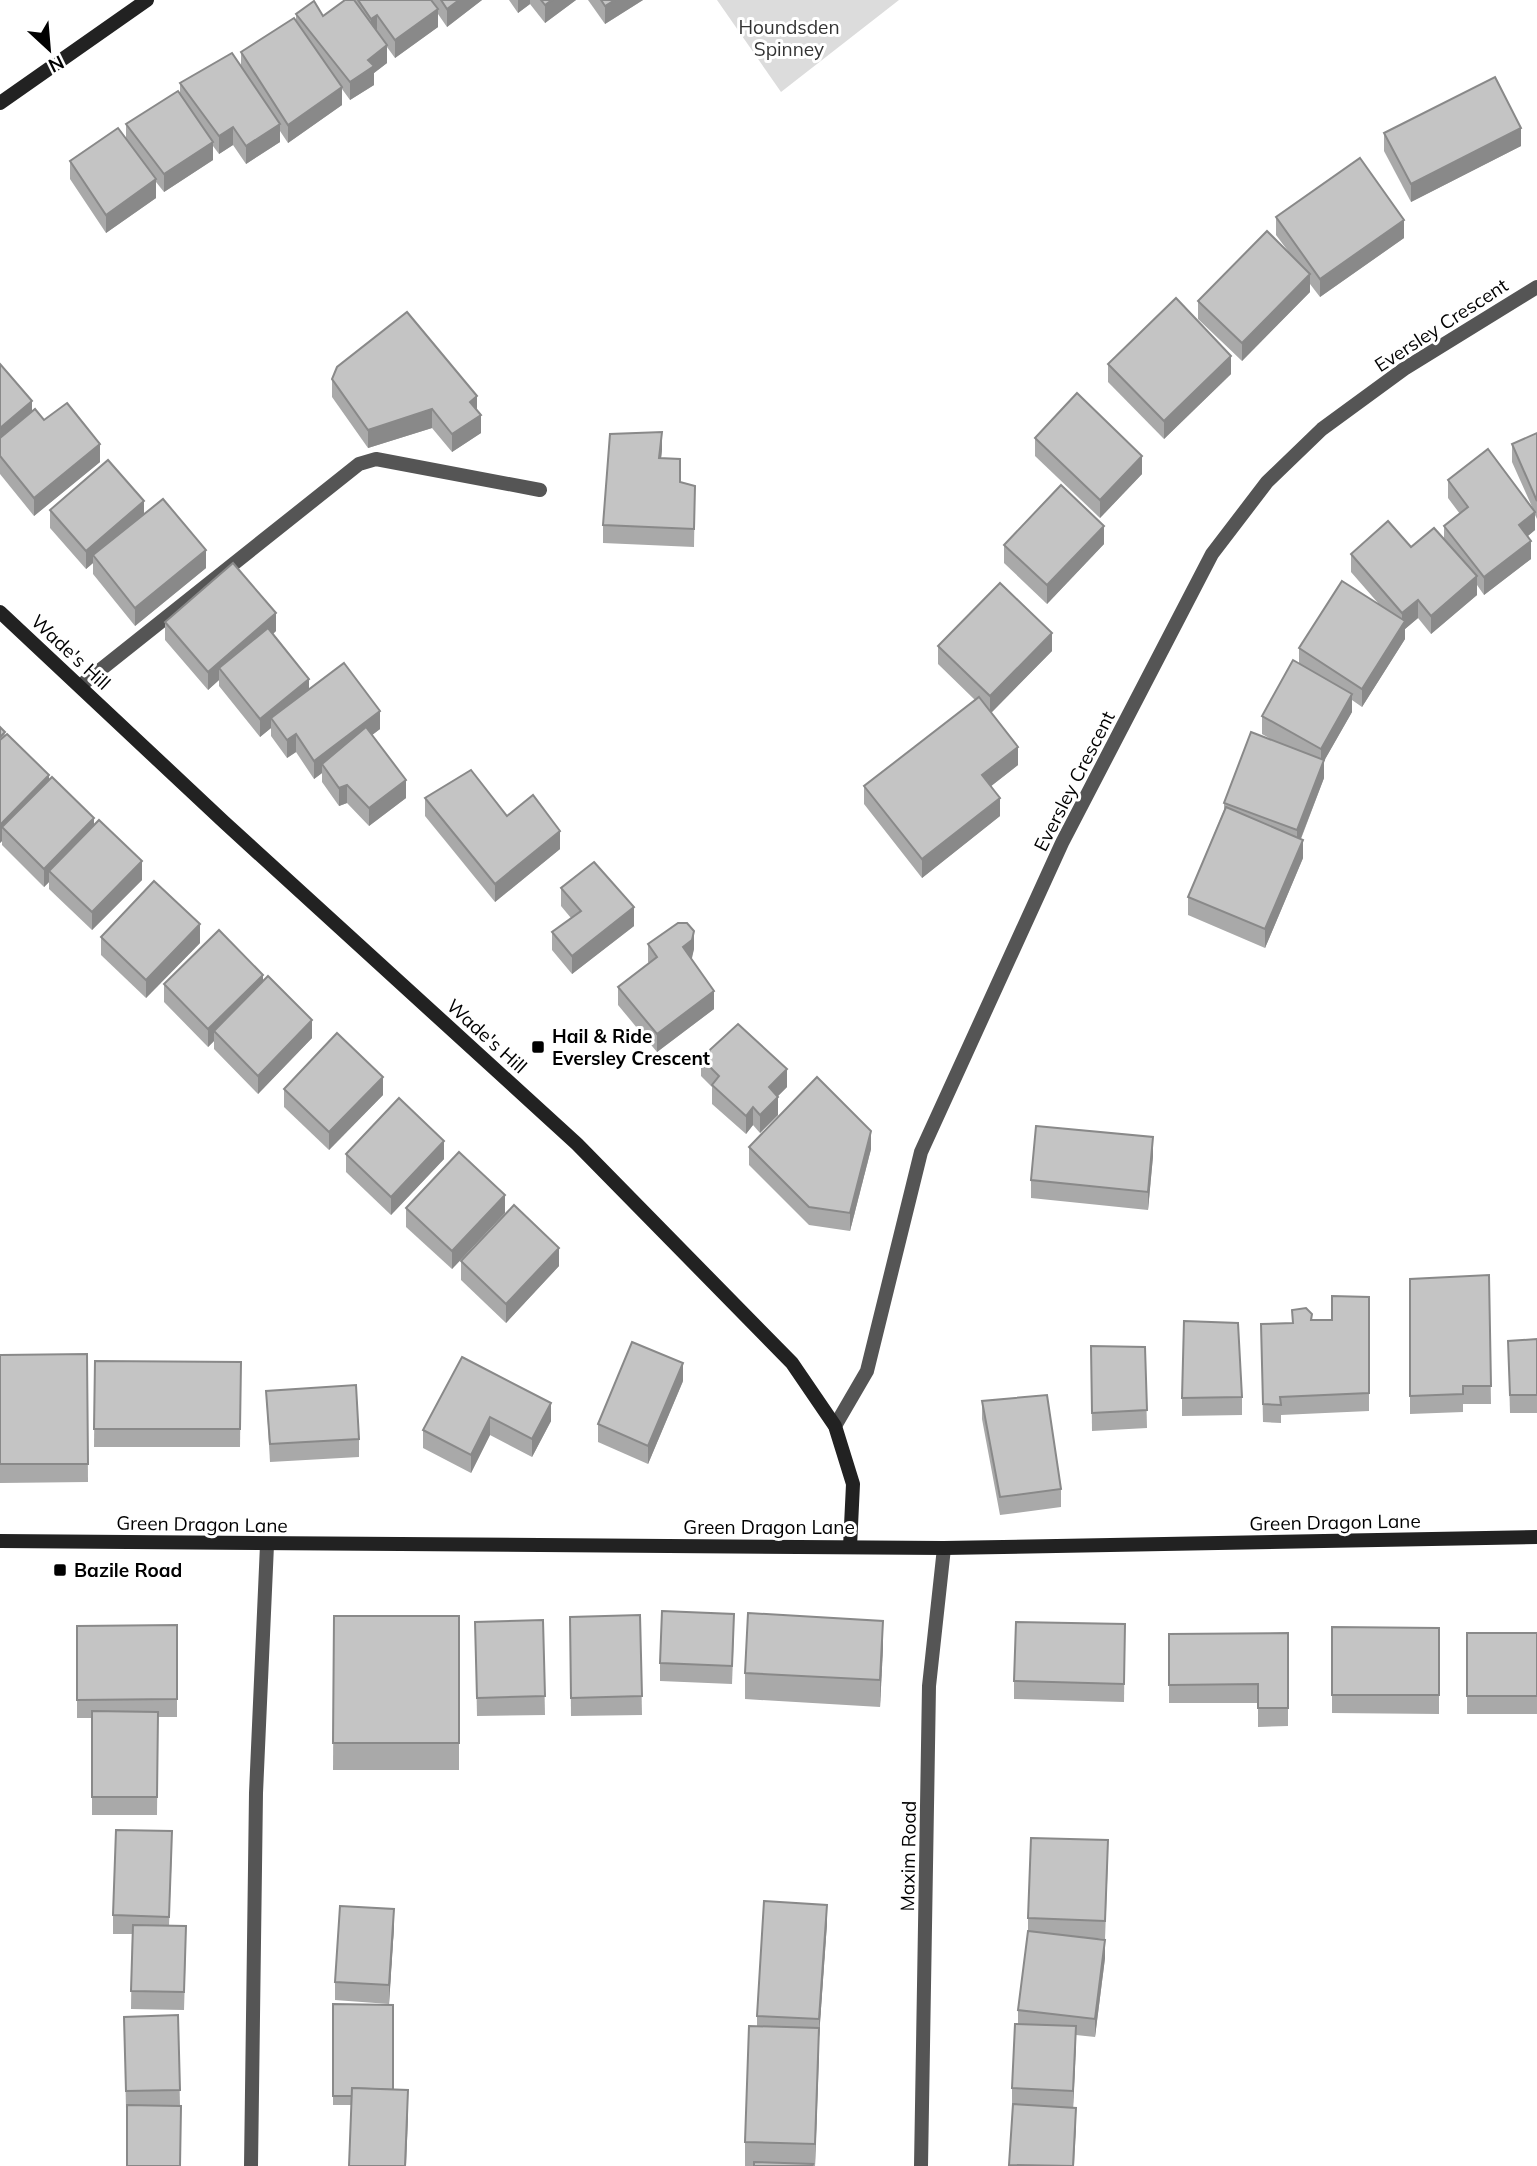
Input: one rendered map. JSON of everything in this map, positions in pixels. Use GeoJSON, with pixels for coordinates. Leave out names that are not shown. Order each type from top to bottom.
{"type":"FeatureCollection","features":[{"type":"Feature","properties":{"kind":"street"},"geometry":{"type":"LineString","coordinates":[[0,103],[147,0]]}},
{"type":"Feature","properties":{"kind":"street","name":"Eversley Crescent"},"geometry":{"type":"LineString","coordinates":[[835,1426],[867,1371],[921,1152],[1062,843],[1212,554],[1267,482],[1322,429],[1405,369],[1537,287]]}},
{"type":"Feature","properties":{"kind":"street"},"geometry":{"type":"LineString","coordinates":[[80,686],[359,464],[376,458],[540,489]]}},
{"type":"Feature","properties":{"kind":"street","name":"Wade's Hill"},"geometry":{"type":"LineString","coordinates":[[0,612],[224,822],[577,1144],[792,1363],[835,1426],[853,1485],[850,1546]]}},
{"type":"Feature","properties":{"kind":"street","name":"Green Dragon Lane"},"geometry":{"type":"LineString","coordinates":[[0,1541],[944,1548],[1537,1537]]}},
{"type":"Feature","properties":{"kind":"street"},"geometry":{"type":"LineString","coordinates":[[251,2166],[256,1793],[267,1545]]}},
{"type":"Feature","properties":{"kind":"street","name":"Maxim Road"},"geometry":{"type":"LineString","coordinates":[[921,2166],[929,1686],[944,1548]]}},
{"type":"Feature","properties":{"kind":"green space","name":"Houndsden Spinney"},"geometry":{"type":"Polygon","coordinates":[[[717,0],[899,0],[781,92],[717,0]]]}},
{"type":"Feature","properties":{"kind":"building"},"geometry":{"type":"Polygon","coordinates":[[[345,0],[354,0],[387,45],[368,60],[374,66],[350,82],[296,14],[314,1],[323,16],[345,0]]]}},
{"type":"Feature","properties":{"kind":"building"},"geometry":{"type":"Polygon","coordinates":[[[358,0],[431,0],[438,9],[395,40],[377,15],[371,19],[358,0]]]}},
{"type":"Feature","properties":{"kind":"building"},"geometry":{"type":"Polygon","coordinates":[[[441,0],[459,0],[447,9],[441,0]]]}},
{"type":"Feature","properties":{"kind":"building"},"geometry":{"type":"Polygon","coordinates":[[[601,0],[615,0],[605,6],[601,0]]]}},
{"type":"Feature","properties":{"kind":"building"},"geometry":{"type":"Polygon","coordinates":[[[294,18],[342,87],[288,125],[241,52],[294,18]]]}},
{"type":"Feature","properties":{"kind":"building"},"geometry":{"type":"Polygon","coordinates":[[[232,53],[280,124],[246,146],[233,127],[219,136],[180,83],[232,53]]]}},
{"type":"Feature","properties":{"kind":"building"},"geometry":{"type":"Polygon","coordinates":[[[1495,77],[1521,128],[1411,184],[1384,133],[1495,77]]]}},
{"type":"Feature","properties":{"kind":"building"},"geometry":{"type":"Polygon","coordinates":[[[178,91],[213,142],[164,174],[126,124],[178,91]]]}},
{"type":"Feature","properties":{"kind":"building"},"geometry":{"type":"Polygon","coordinates":[[[118,128],[156,179],[106,215],[70,161],[118,128]]]}},
{"type":"Feature","properties":{"kind":"building"},"geometry":{"type":"Polygon","coordinates":[[[1360,158],[1404,220],[1320,279],[1276,217],[1360,158]]]}},
{"type":"Feature","properties":{"kind":"building"},"geometry":{"type":"Polygon","coordinates":[[[1267,231],[1310,274],[1242,343],[1198,301],[1267,231]]]}},
{"type":"Feature","properties":{"kind":"building"},"geometry":{"type":"Polygon","coordinates":[[[1176,298],[1231,356],[1164,421],[1108,364],[1176,298]]]}},
{"type":"Feature","properties":{"kind":"building"},"geometry":{"type":"Polygon","coordinates":[[[407,312],[477,396],[470,402],[481,415],[452,434],[432,409],[368,430],[332,379],[337,367],[407,312]]]}},
{"type":"Feature","properties":{"kind":"building"},"geometry":{"type":"Polygon","coordinates":[[[0,364],[32,401],[0,428],[0,364]]]}},
{"type":"Feature","properties":{"kind":"building"},"geometry":{"type":"Polygon","coordinates":[[[1077,393],[1142,456],[1100,500],[1035,438],[1077,393]]]}},
{"type":"Feature","properties":{"kind":"building"},"geometry":{"type":"Polygon","coordinates":[[[67,403],[100,444],[34,498],[0,456],[0,438],[35,409],[44,420],[67,403]]]}},
{"type":"Feature","properties":{"kind":"building"},"geometry":{"type":"Polygon","coordinates":[[[662,432],[659,458],[680,459],[680,482],[695,486],[694,529],[603,525],[610,434],[662,432]]]}},
{"type":"Feature","properties":{"kind":"building"},"geometry":{"type":"Polygon","coordinates":[[[1537,433],[1537,501],[1512,444],[1537,433]]]}},
{"type":"Feature","properties":{"kind":"building"},"geometry":{"type":"Polygon","coordinates":[[[1488,449],[1535,512],[1519,525],[1531,541],[1484,577],[1444,526],[1468,507],[1448,480],[1488,449]]]}},
{"type":"Feature","properties":{"kind":"building"},"geometry":{"type":"Polygon","coordinates":[[[108,460],[144,501],[86,551],[50,510],[108,460]]]}},
{"type":"Feature","properties":{"kind":"building"},"geometry":{"type":"Polygon","coordinates":[[[1061,485],[1104,526],[1047,585],[1004,545],[1061,485]]]}},
{"type":"Feature","properties":{"kind":"building"},"geometry":{"type":"Polygon","coordinates":[[[163,499],[206,550],[135,608],[93,555],[163,499]]]}},
{"type":"Feature","properties":{"kind":"building"},"geometry":{"type":"Polygon","coordinates":[[[1388,521],[1411,547],[1434,528],[1477,576],[1431,616],[1418,600],[1402,613],[1351,554],[1388,521]]]}},
{"type":"Feature","properties":{"kind":"building"},"geometry":{"type":"Polygon","coordinates":[[[233,563],[276,613],[208,672],[165,622],[233,563]]]}},
{"type":"Feature","properties":{"kind":"building"},"geometry":{"type":"Polygon","coordinates":[[[1342,581],[1405,621],[1362,689],[1299,648],[1342,581]]]}},
{"type":"Feature","properties":{"kind":"building"},"geometry":{"type":"Polygon","coordinates":[[[1000,583],[1052,633],[990,696],[938,646],[1000,583]]]}},
{"type":"Feature","properties":{"kind":"building"},"geometry":{"type":"Polygon","coordinates":[[[268,628],[309,679],[260,719],[219,668],[268,628]]]}},
{"type":"Feature","properties":{"kind":"building"},"geometry":{"type":"Polygon","coordinates":[[[1293,660],[1352,694],[1321,749],[1262,716],[1293,660]]]}},
{"type":"Feature","properties":{"kind":"building"},"geometry":{"type":"Polygon","coordinates":[[[344,663],[380,711],[314,761],[296,734],[287,740],[271,718],[344,663]]]}},
{"type":"Feature","properties":{"kind":"building"},"geometry":{"type":"Polygon","coordinates":[[[979,697],[1018,747],[982,775],[1000,798],[922,859],[864,786],[979,697]]]}},
{"type":"Feature","properties":{"kind":"building"},"geometry":{"type":"Polygon","coordinates":[[[366,727],[406,780],[369,808],[347,785],[339,788],[322,764],[366,727]]]}},
{"type":"Feature","properties":{"kind":"building"},"geometry":{"type":"Polygon","coordinates":[[[1251,732],[1324,760],[1297,830],[1224,803],[1251,732]]]}},
{"type":"Feature","properties":{"kind":"building"},"geometry":{"type":"Polygon","coordinates":[[[7,734],[49,775],[0,825],[0,740],[7,734]]]}},
{"type":"Feature","properties":{"kind":"building"},"geometry":{"type":"Polygon","coordinates":[[[471,770],[507,816],[533,795],[560,831],[495,884],[425,798],[471,770]]]}},
{"type":"Feature","properties":{"kind":"building"},"geometry":{"type":"Polygon","coordinates":[[[52,777],[94,818],[44,869],[2,827],[52,777]]]}},
{"type":"Feature","properties":{"kind":"building"},"geometry":{"type":"Polygon","coordinates":[[[1226,807],[1303,840],[1265,929],[1188,897],[1226,807]]]}},
{"type":"Feature","properties":{"kind":"building"},"geometry":{"type":"Polygon","coordinates":[[[99,820],[142,861],[92,912],[49,871],[99,820]]]}},
{"type":"Feature","properties":{"kind":"building"},"geometry":{"type":"Polygon","coordinates":[[[594,862],[634,907],[572,956],[552,932],[581,911],[561,888],[594,862]]]}},
{"type":"Feature","properties":{"kind":"building"},"geometry":{"type":"Polygon","coordinates":[[[154,881],[200,924],[146,980],[101,937],[154,881]]]}},
{"type":"Feature","properties":{"kind":"building"},"geometry":{"type":"Polygon","coordinates":[[[678,923],[687,923],[694,931],[692,940],[683,947],[714,991],[657,1034],[618,987],[657,957],[648,944],[678,923]]]}},
{"type":"Feature","properties":{"kind":"building"},"geometry":{"type":"Polygon","coordinates":[[[219,930],[263,975],[208,1029],[164,984],[219,930]]]}},
{"type":"Feature","properties":{"kind":"building"},"geometry":{"type":"Polygon","coordinates":[[[268,976],[312,1020],[258,1076],[214,1031],[268,976]]]}},
{"type":"Feature","properties":{"kind":"building"},"geometry":{"type":"Polygon","coordinates":[[[738,1024],[787,1069],[769,1087],[778,1097],[760,1115],[753,1107],[746,1116],[712,1085],[719,1076],[701,1058],[738,1024]]]}},
{"type":"Feature","properties":{"kind":"building"},"geometry":{"type":"Polygon","coordinates":[[[337,1033],[383,1077],[329,1132],[284,1089],[337,1033]]]}},
{"type":"Feature","properties":{"kind":"building"},"geometry":{"type":"Polygon","coordinates":[[[817,1077],[871,1131],[850,1213],[809,1207],[749,1147],[817,1077]]]}},
{"type":"Feature","properties":{"kind":"building"},"geometry":{"type":"Polygon","coordinates":[[[399,1098],[444,1141],[391,1197],[346,1154],[399,1098]]]}},
{"type":"Feature","properties":{"kind":"building"},"geometry":{"type":"Polygon","coordinates":[[[1036,1126],[1153,1137],[1148,1192],[1031,1180],[1036,1126]]]}},
{"type":"Feature","properties":{"kind":"building"},"geometry":{"type":"Polygon","coordinates":[[[459,1152],[505,1195],[452,1251],[406,1208],[459,1152]]]}},
{"type":"Feature","properties":{"kind":"building"},"geometry":{"type":"Polygon","coordinates":[[[514,1205],[559,1248],[506,1304],[461,1261],[514,1205]]]}},
{"type":"Feature","properties":{"kind":"building"},"geometry":{"type":"Polygon","coordinates":[[[1489,1275],[1491,1386],[1463,1386],[1463,1394],[1410,1396],[1410,1279],[1489,1275]]]}},
{"type":"Feature","properties":{"kind":"building"},"geometry":{"type":"Polygon","coordinates":[[[1332,1296],[1369,1297],[1369,1393],[1280,1397],[1281,1405],[1263,1404],[1261,1324],[1293,1323],[1292,1310],[1306,1308],[1312,1314],[1311,1320],[1332,1320],[1332,1296]]]}},
{"type":"Feature","properties":{"kind":"building"},"geometry":{"type":"Polygon","coordinates":[[[1184,1321],[1238,1323],[1242,1397],[1182,1398],[1184,1321]]]}},
{"type":"Feature","properties":{"kind":"building"},"geometry":{"type":"Polygon","coordinates":[[[1537,1339],[1537,1395],[1510,1395],[1508,1341],[1537,1339]]]}},
{"type":"Feature","properties":{"kind":"building"},"geometry":{"type":"Polygon","coordinates":[[[632,1342],[683,1363],[648,1446],[598,1424],[632,1342]]]}},
{"type":"Feature","properties":{"kind":"building"},"geometry":{"type":"Polygon","coordinates":[[[1091,1346],[1145,1347],[1147,1410],[1092,1413],[1091,1346]]]}},
{"type":"Feature","properties":{"kind":"building"},"geometry":{"type":"Polygon","coordinates":[[[87,1354],[88,1464],[0,1464],[0,1355],[87,1354]]]}},
{"type":"Feature","properties":{"kind":"building"},"geometry":{"type":"Polygon","coordinates":[[[462,1357],[551,1403],[532,1439],[490,1417],[471,1455],[423,1430],[462,1357]]]}},
{"type":"Feature","properties":{"kind":"building"},"geometry":{"type":"Polygon","coordinates":[[[95,1361],[241,1362],[240,1429],[94,1429],[95,1361]]]}},
{"type":"Feature","properties":{"kind":"building"},"geometry":{"type":"Polygon","coordinates":[[[356,1385],[359,1439],[270,1444],[266,1391],[356,1385]]]}},
{"type":"Feature","properties":{"kind":"building"},"geometry":{"type":"Polygon","coordinates":[[[1047,1395],[1061,1489],[1000,1497],[982,1401],[1047,1395]]]}},
{"type":"Feature","properties":{"kind":"building"},"geometry":{"type":"Polygon","coordinates":[[[662,1611],[734,1614],[732,1666],[660,1663],[662,1611]]]}},
{"type":"Feature","properties":{"kind":"building"},"geometry":{"type":"Polygon","coordinates":[[[748,1613],[883,1621],[880,1680],[745,1673],[748,1613]]]}},
{"type":"Feature","properties":{"kind":"building"},"geometry":{"type":"Polygon","coordinates":[[[640,1615],[642,1696],[571,1698],[570,1617],[640,1615]]]}},
{"type":"Feature","properties":{"kind":"building"},"geometry":{"type":"Polygon","coordinates":[[[334,1616],[459,1616],[459,1743],[333,1743],[334,1616]]]}},
{"type":"Feature","properties":{"kind":"building"},"geometry":{"type":"Polygon","coordinates":[[[543,1620],[545,1696],[477,1698],[475,1622],[543,1620]]]}},
{"type":"Feature","properties":{"kind":"building"},"geometry":{"type":"Polygon","coordinates":[[[1016,1622],[1125,1624],[1124,1684],[1014,1681],[1016,1622]]]}},
{"type":"Feature","properties":{"kind":"building"},"geometry":{"type":"Polygon","coordinates":[[[177,1625],[177,1699],[77,1700],[77,1626],[177,1625]]]}},
{"type":"Feature","properties":{"kind":"building"},"geometry":{"type":"Polygon","coordinates":[[[1332,1627],[1439,1628],[1439,1695],[1332,1695],[1332,1627]]]}},
{"type":"Feature","properties":{"kind":"building"},"geometry":{"type":"Polygon","coordinates":[[[1288,1633],[1288,1708],[1258,1708],[1258,1684],[1169,1685],[1169,1634],[1288,1633]]]}},
{"type":"Feature","properties":{"kind":"building"},"geometry":{"type":"Polygon","coordinates":[[[1467,1633],[1537,1633],[1537,1696],[1467,1696],[1467,1633]]]}},
{"type":"Feature","properties":{"kind":"building"},"geometry":{"type":"Polygon","coordinates":[[[92,1711],[158,1712],[157,1797],[92,1797],[92,1711]]]}},
{"type":"Feature","properties":{"kind":"building"},"geometry":{"type":"Polygon","coordinates":[[[116,1830],[172,1831],[169,1917],[113,1915],[116,1830]]]}},
{"type":"Feature","properties":{"kind":"building"},"geometry":{"type":"Polygon","coordinates":[[[1031,1838],[1108,1840],[1105,1921],[1028,1918],[1031,1838]]]}},
{"type":"Feature","properties":{"kind":"building"},"geometry":{"type":"Polygon","coordinates":[[[764,1901],[827,1905],[819,2019],[757,2016],[764,1901]]]}},
{"type":"Feature","properties":{"kind":"building"},"geometry":{"type":"Polygon","coordinates":[[[340,1906],[394,1909],[389,1985],[335,1982],[340,1906]]]}},
{"type":"Feature","properties":{"kind":"building"},"geometry":{"type":"Polygon","coordinates":[[[133,1925],[186,1926],[184,1992],[131,1991],[133,1925]]]}},
{"type":"Feature","properties":{"kind":"building"},"geometry":{"type":"Polygon","coordinates":[[[1028,1931],[1105,1940],[1095,2019],[1018,2010],[1028,1931]]]}},
{"type":"Feature","properties":{"kind":"building"},"geometry":{"type":"Polygon","coordinates":[[[333,2004],[393,2005],[393,2090],[352,2088],[352,2096],[333,2096],[333,2004]]]}},
{"type":"Feature","properties":{"kind":"building"},"geometry":{"type":"Polygon","coordinates":[[[178,2015],[180,2090],[126,2091],[124,2017],[178,2015]]]}},
{"type":"Feature","properties":{"kind":"building"},"geometry":{"type":"Polygon","coordinates":[[[1015,2024],[1076,2026],[1073,2091],[1012,2088],[1015,2024]]]}},
{"type":"Feature","properties":{"kind":"building"},"geometry":{"type":"Polygon","coordinates":[[[749,2026],[819,2028],[815,2144],[745,2142],[749,2026]]]}},
{"type":"Feature","properties":{"kind":"building"},"geometry":{"type":"Polygon","coordinates":[[[352,2088],[408,2090],[405,2166],[349,2166],[352,2088]]]}},
{"type":"Feature","properties":{"kind":"building"},"geometry":{"type":"Polygon","coordinates":[[[1013,2104],[1076,2108],[1073,2166],[1009,2165],[1013,2104]]]}},
{"type":"Feature","properties":{"kind":"building"},"geometry":{"type":"Polygon","coordinates":[[[127,2105],[181,2106],[180,2166],[127,2166],[127,2105]]]}},
{"type":"Feature","properties":{"kind":"building"},"geometry":{"type":"Polygon","coordinates":[[[754,2162],[813,2164],[754,2166],[754,2162]]]}},
{"type":"Feature","properties":{"kind":"place","name":"Hail & Ride Eversley Crescent"},"geometry":{"type":"Point","coordinates":[538,1047]}},
{"type":"Feature","properties":{"kind":"place","name":"Bazile Road"},"geometry":{"type":"Point","coordinates":[60,1570]}}]}
